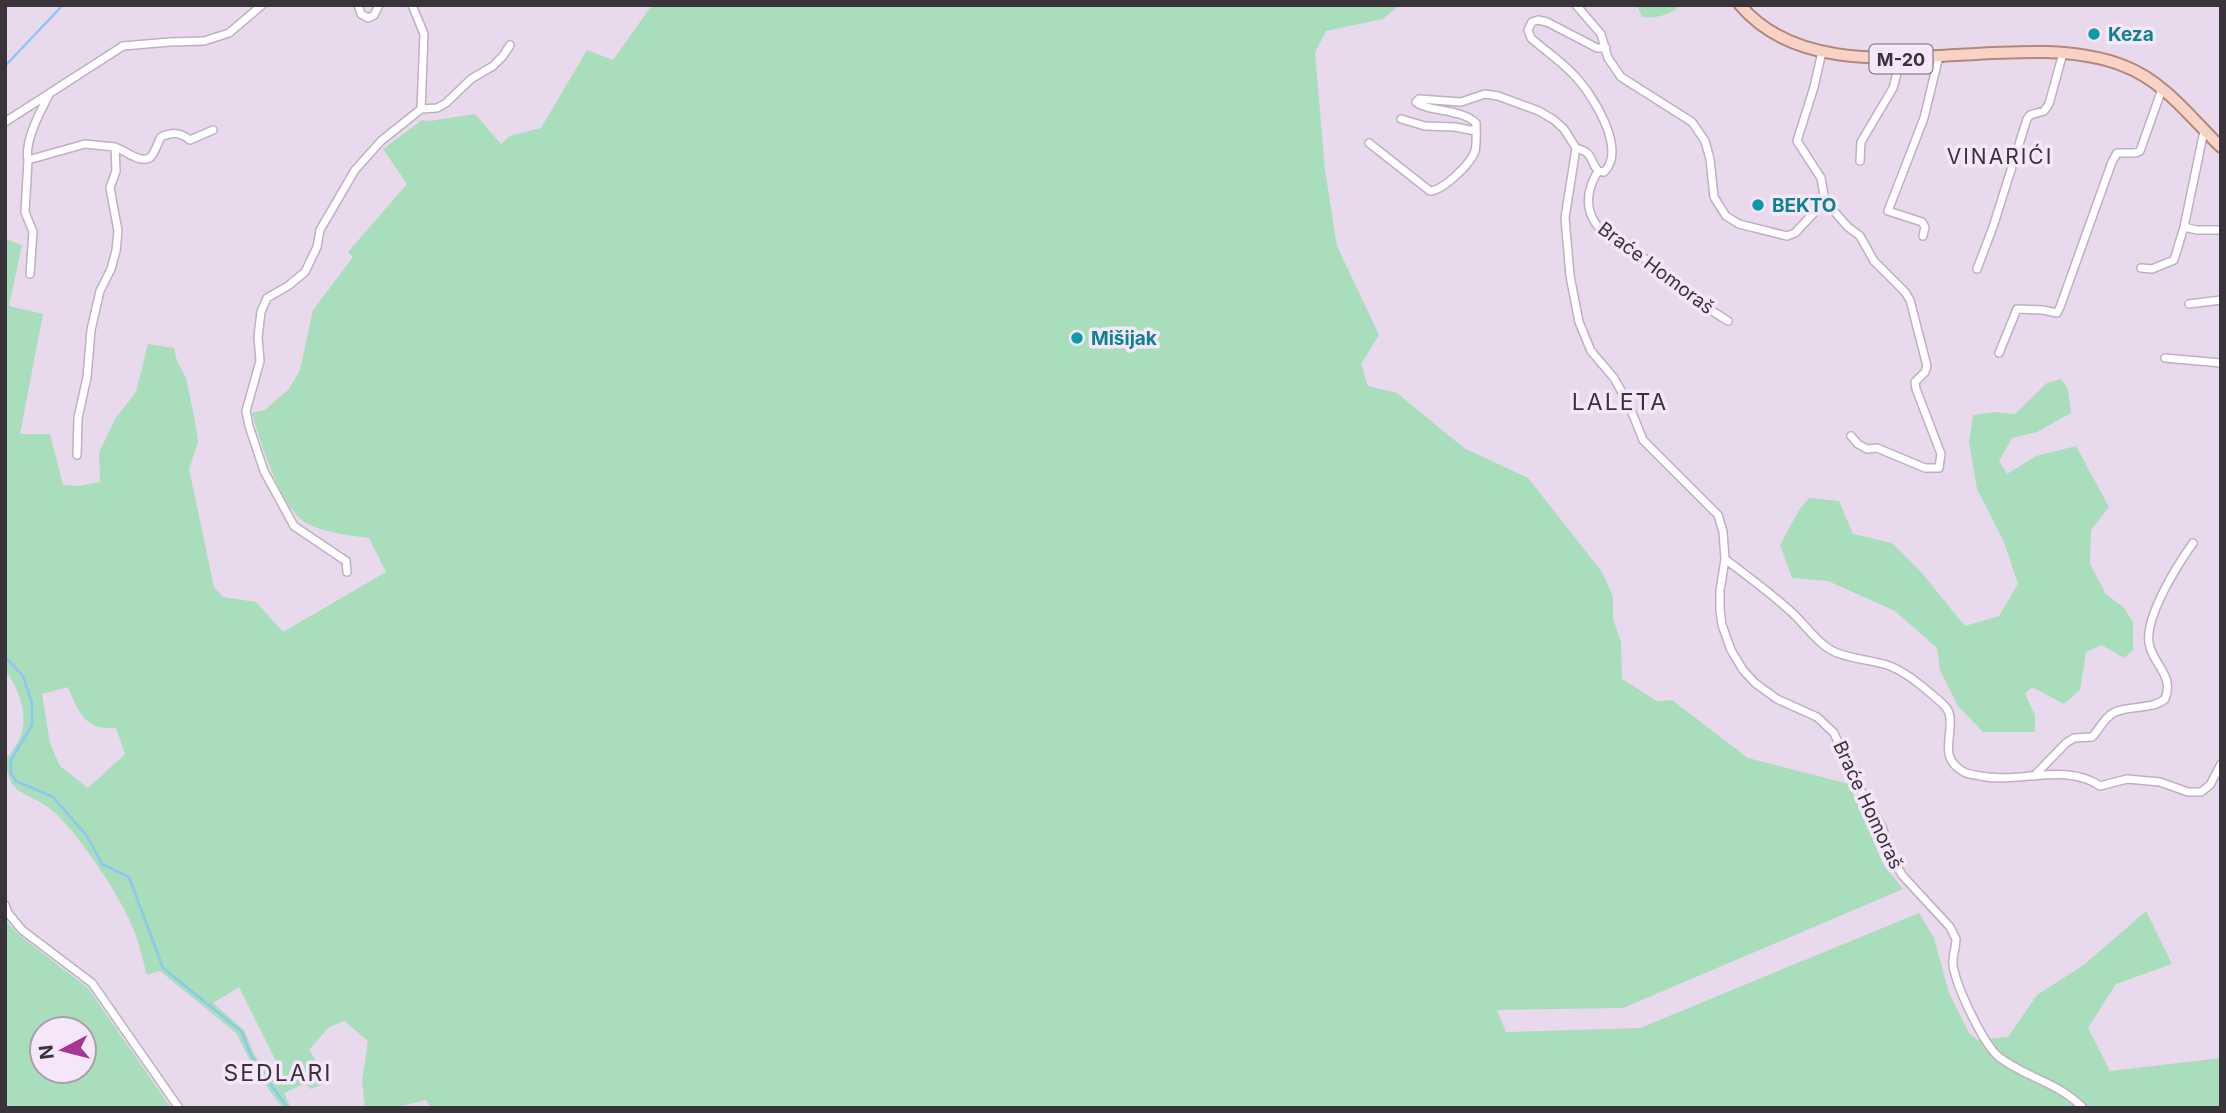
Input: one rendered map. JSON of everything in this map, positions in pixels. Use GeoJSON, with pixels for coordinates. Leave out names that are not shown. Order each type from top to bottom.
{"type":"FeatureCollection","features":[{"type":"Feature","properties":{"kind":"main road","name":"M-20"},"geometry":{"type":"LineString","coordinates":[[1740,5],[1764,27],[1799,45],[1822,52],[1902,59],[2063,52],[2125,66],[2162,89],[2221,147]]}},
{"type":"Feature","properties":{"kind":"street"},"geometry":{"type":"LineString","coordinates":[[5,122],[122,46],[204,41],[229,33],[262,5]]}},
{"type":"Feature","properties":{"kind":"street"},"geometry":{"type":"LineString","coordinates":[[358,5],[361,15],[368,18],[374,15],[379,5]]}},
{"type":"Feature","properties":{"kind":"street"},"geometry":{"type":"LineString","coordinates":[[412,5],[424,34],[421,109]]}},
{"type":"Feature","properties":{"kind":"street"},"geometry":{"type":"LineString","coordinates":[[1576,5],[1596,27],[1608,58],[1621,78],[1692,122],[1705,141],[1714,197],[1726,216],[1739,224],[1787,236],[1795,233],[1825,201]]}},
{"type":"Feature","properties":{"kind":"street","name":"Braće Homoraš"},"geometry":{"type":"LineString","coordinates":[[1606,48],[1597,48],[1547,22],[1532,22],[1528,30],[1531,38],[1573,74],[1601,114],[1612,148],[1608,168],[1604,172],[1598,171],[1591,182],[1588,210],[1593,220],[1621,247],[1653,263],[1688,294],[1728,321]]}},
{"type":"Feature","properties":{"kind":"street"},"geometry":{"type":"LineString","coordinates":[[347,572],[346,562],[294,526],[264,471],[255,445],[246,411],[261,361],[258,337],[261,312],[267,298],[305,272],[317,247],[320,230],[355,170],[381,141],[421,109],[437,108],[446,103],[471,79],[493,66],[510,45]]}},
{"type":"Feature","properties":{"kind":"street"},"geometry":{"type":"LineString","coordinates":[[1822,52],[1797,141],[1821,178],[1825,201],[1848,228],[1860,236],[1874,261],[1910,300],[1927,366],[1915,382],[1916,389],[1941,454],[1939,468],[1925,468],[1888,451],[1867,449],[1851,436]]}},
{"type":"Feature","properties":{"kind":"street"},"geometry":{"type":"LineString","coordinates":[[1977,269],[1996,219],[2027,119],[2030,115],[2045,111],[2049,104],[2063,52]]}},
{"type":"Feature","properties":{"kind":"street"},"geometry":{"type":"LineString","coordinates":[[1923,236],[1925,227],[1922,222],[1888,211],[1924,118],[1940,56]]}},
{"type":"Feature","properties":{"kind":"street"},"geometry":{"type":"LineString","coordinates":[[1860,161],[1861,142],[1893,88],[1902,59]]}},
{"type":"Feature","properties":{"kind":"street"},"geometry":{"type":"LineString","coordinates":[[1999,353],[2017,309],[2057,313],[2112,162],[2117,153],[2140,151],[2162,89]]}},
{"type":"Feature","properties":{"kind":"street"},"geometry":{"type":"LineString","coordinates":[[30,274],[33,232],[24,212],[27,154],[40,112],[50,93]]}},
{"type":"Feature","properties":{"kind":"street"},"geometry":{"type":"LineString","coordinates":[[1369,143],[1434,192],[1469,162],[1476,148],[1476,122],[1447,110],[1419,105],[1416,102],[1419,99],[1461,102],[1485,94],[1539,111],[1554,120],[1564,129],[1576,148],[1586,150],[1591,155],[1598,171]]}},
{"type":"Feature","properties":{"kind":"street"},"geometry":{"type":"LineString","coordinates":[[1401,119],[1425,126],[1475,131]]}},
{"type":"Feature","properties":{"kind":"street"},"geometry":{"type":"LineString","coordinates":[[28,160],[85,144],[115,146],[147,160],[152,157],[161,137],[170,133],[184,135],[190,140],[213,130]]}},
{"type":"Feature","properties":{"kind":"street"},"geometry":{"type":"LineString","coordinates":[[2141,268],[2152,269],[2174,260],[2184,227],[2204,131]]}},
{"type":"Feature","properties":{"kind":"street"},"geometry":{"type":"LineString","coordinates":[[77,455],[79,418],[87,377],[91,330],[100,291],[116,251],[118,231],[110,188],[116,171],[115,146]]}},
{"type":"Feature","properties":{"kind":"street","name":"Braće Homoraš"},"geometry":{"type":"LineString","coordinates":[[1576,148],[1565,218],[1570,276],[1579,322],[1591,351],[1614,378],[1629,405],[1643,440],[1718,515],[1723,531],[1725,559],[1720,591],[1722,625],[1731,650],[1742,670],[1777,699],[1817,717],[1835,733],[1856,782],[1882,827],[1902,876],[1950,928],[1956,939],[1952,961],[1956,980],[1986,1042],[1997,1056],[2053,1084],[2074,1098],[2083,1108]]}},
{"type":"Feature","properties":{"kind":"street"},"geometry":{"type":"LineString","coordinates":[[2184,227],[2221,230]]}},
{"type":"Feature","properties":{"kind":"street"},"geometry":{"type":"LineString","coordinates":[[2189,304],[2221,300]]}},
{"type":"Feature","properties":{"kind":"street"},"geometry":{"type":"LineString","coordinates":[[2165,358],[2221,363]]}},
{"type":"Feature","properties":{"kind":"street"},"geometry":{"type":"LineString","coordinates":[[2033,777],[2066,743],[2074,738],[2092,737],[2112,714],[2154,705],[2165,699],[2168,689],[2166,676],[2151,650],[2149,631],[2163,593],[2177,565],[2193,543]]}},
{"type":"Feature","properties":{"kind":"street"},"geometry":{"type":"LineString","coordinates":[[1725,559],[1790,610],[1820,641],[1835,652],[1890,666],[1927,689],[1947,707],[1950,719],[1949,753],[1953,763],[1965,772],[1990,778],[2065,773],[2091,780],[2100,786],[2126,779],[2160,782],[2189,792],[2201,792],[2210,785],[2221,764]]}},
{"type":"Feature","properties":{"kind":"street"},"geometry":{"type":"LineString","coordinates":[[5,905],[22,930],[92,983],[179,1108]]}},
{"type":"Feature","properties":{"kind":"green space"},"geometry":{"type":"Polygon","coordinates":[[[652,5],[1397,5],[1383,19],[1326,31],[1315,53],[1325,170],[1337,246],[1379,335],[1361,364],[1368,386],[1397,393],[1464,448],[1528,478],[1602,572],[1613,597],[1613,619],[1621,642],[1622,679],[1657,701],[1672,700],[1748,758],[1849,784],[1883,864],[1903,889],[1623,1008],[1497,1010],[1506,1032],[1640,1028],[1919,913],[1934,938],[1949,993],[1969,1033],[1977,1040],[2008,1037],[2037,995],[2085,964],[2146,911],[2172,964],[2116,984],[2088,1028],[2110,1071],[2221,1058],[2221,1108],[431,1108],[426,1100],[393,1108],[365,1108],[362,1080],[368,1041],[344,1021],[329,1027],[309,1050],[331,1082],[310,1089],[306,1083],[284,1093],[291,1108],[283,1108],[257,1074],[236,1033],[160,971],[147,975],[129,919],[89,853],[55,813],[21,792],[10,781],[6,757],[20,738],[23,710],[18,693],[5,671],[5,239],[22,245],[9,306],[43,314],[20,434],[50,434],[63,485],[78,486],[100,482],[99,453],[115,419],[136,392],[148,344],[174,348],[186,378],[194,416],[198,442],[189,469],[214,587],[223,597],[256,602],[283,632],[386,572],[369,538],[316,527],[302,520],[294,511],[271,470],[252,413],[265,410],[289,389],[300,370],[313,310],[353,257],[348,252],[407,184],[383,149],[422,120],[475,114],[501,144],[510,136],[541,128],[587,50],[613,60],[652,5]],[[68,687],[42,694],[50,743],[60,766],[88,788],[125,754],[116,728],[97,726],[84,718],[68,687]],[[239,987],[213,1003],[244,1030],[254,1054],[266,1070],[277,1063],[239,987]]]}},
{"type":"Feature","properties":{"kind":"green space"},"geometry":{"type":"Polygon","coordinates":[[[1637,5],[1680,5],[1668,14],[1642,17],[1637,5]]]}},
{"type":"Feature","properties":{"kind":"green space"},"geometry":{"type":"Polygon","coordinates":[[[2061,379],[2068,389],[2071,413],[2037,432],[2012,438],[1999,461],[2007,474],[2036,456],[2076,446],[2109,507],[2091,530],[2090,564],[2106,594],[2124,608],[2133,622],[2133,650],[2124,658],[2102,645],[2086,652],[2080,690],[2064,704],[2032,687],[2025,694],[2035,715],[2035,732],[1983,732],[1958,706],[1940,670],[1937,648],[1895,611],[1828,581],[1792,578],[1780,545],[1799,510],[1809,498],[1839,501],[1853,534],[1892,543],[1921,572],[1965,626],[1999,616],[2018,584],[2004,542],[1977,489],[1969,442],[1973,415],[1996,412],[2015,414],[2047,383],[2061,379]]]}},
{"type":"Feature","properties":{"kind":"green space"},"geometry":{"type":"Polygon","coordinates":[[[5,920],[20,936],[88,988],[171,1108],[5,1108],[5,920]]]}},
{"type":"Feature","properties":{"kind":"waterway"},"geometry":{"type":"LineString","coordinates":[[5,66],[63,5]]}},
{"type":"Feature","properties":{"kind":"waterway"},"geometry":{"type":"LineString","coordinates":[[5,657],[23,676],[32,703],[32,725],[11,760],[11,774],[16,781],[53,797],[87,836],[102,864],[129,877],[163,968],[242,1032],[258,1067],[288,1108]]}},
{"type":"Feature","properties":{"kind":"place","name":"Keza"},"geometry":{"type":"Point","coordinates":[2094,34]}},
{"type":"Feature","properties":{"kind":"place","name":"BEKTO"},"geometry":{"type":"Point","coordinates":[1758,205]}},
{"type":"Feature","properties":{"kind":"place","name":"Mišijak"},"geometry":{"type":"Point","coordinates":[1077,338]}},
{"type":"Feature","properties":{"kind":"district","name":"VINARIĆI"},"geometry":{"type":"Point","coordinates":[2000,156]}},
{"type":"Feature","properties":{"kind":"district","name":"LALETA"},"geometry":{"type":"Point","coordinates":[1620,402]}},
{"type":"Feature","properties":{"kind":"district","name":"SEDLARI"},"geometry":{"type":"Point","coordinates":[278,1073]}}]}
